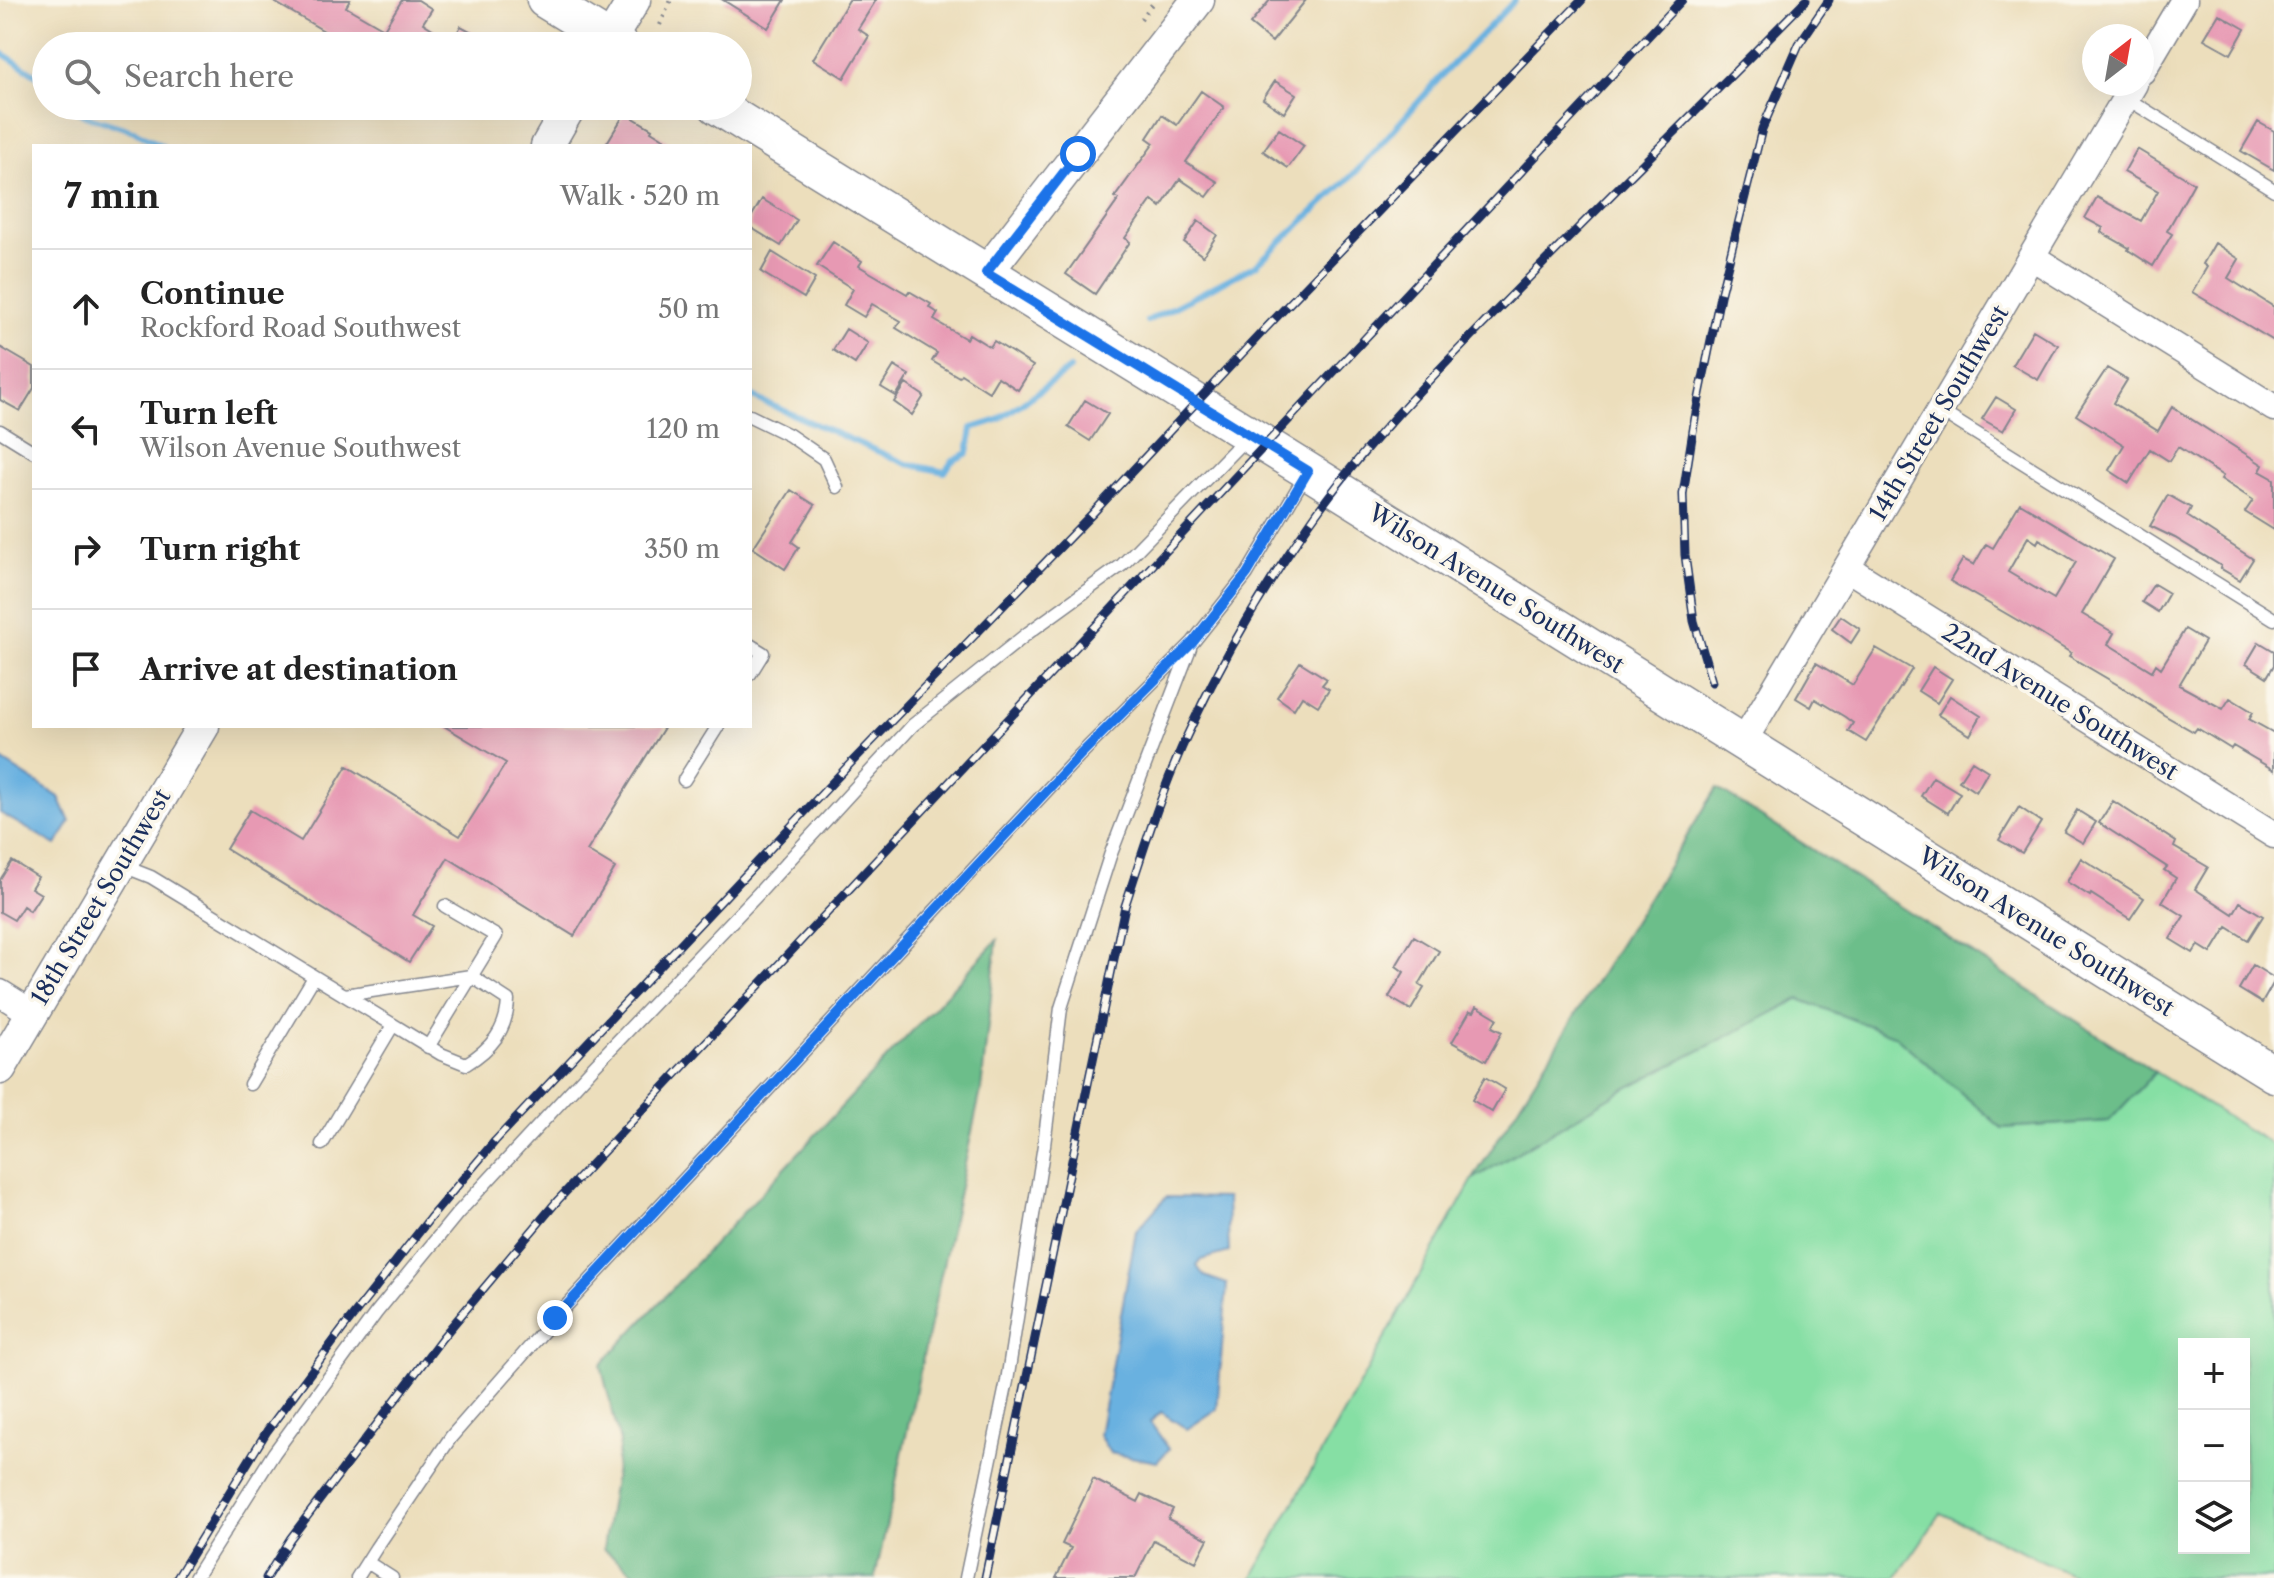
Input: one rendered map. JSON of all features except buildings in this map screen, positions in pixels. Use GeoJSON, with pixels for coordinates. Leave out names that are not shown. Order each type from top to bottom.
{"type":"FeatureCollection","features":[{"type":"Feature","properties":{"kind":"main road"},"geometry":{"type":"LineString","coordinates":[[545,0],[594,32]]}},
{"type":"Feature","properties":{"kind":"main road","name":"Wilson Avenue Southwest"},"geometry":{"type":"LineString","coordinates":[[740,120],[2274,1074]]}},
{"type":"Feature","properties":{"kind":"street"},"geometry":{"type":"LineString","coordinates":[[618,32],[634,0]]}},
{"type":"Feature","properties":{"kind":"street"},"geometry":{"type":"LineString","coordinates":[[986,273],[1198,0]]}},
{"type":"Feature","properties":{"kind":"street"},"geometry":{"type":"LineString","coordinates":[[2154,51],[2184,0]]}},
{"type":"Feature","properties":{"kind":"street","name":"14th Street Southwest"},"geometry":{"type":"LineString","coordinates":[[1743,742],[2127,96]]}},
{"type":"Feature","properties":{"kind":"street"},"geometry":{"type":"LineString","coordinates":[[548,144],[562,120]]}},
{"type":"Feature","properties":{"kind":"street"},"geometry":{"type":"LineString","coordinates":[[2032,257],[2274,408]]}},
{"type":"Feature","properties":{"kind":"street","name":"22nd Avenue Southwest"},"geometry":{"type":"LineString","coordinates":[[1847,568],[2274,835]]}},
{"type":"Feature","properties":{"kind":"street","name":"18th Street Southwest"},"geometry":{"type":"LineString","coordinates":[[0,1068],[202,728]]}},
{"type":"Feature","properties":{"kind":"street"},"geometry":{"type":"LineString","coordinates":[[0,993],[32,1013]]}},
{"type":"Feature","properties":{"kind":"lane"},"geometry":{"type":"LineString","coordinates":[[2137,96],[2274,190]]}},
{"type":"Feature","properties":{"kind":"lane"},"geometry":{"type":"LineString","coordinates":[[1940,411],[2274,619]]}},
{"type":"Feature","properties":{"kind":"lane"},"geometry":{"type":"LineString","coordinates":[[752,417],[789,435],[824,459],[837,487]]}},
{"type":"Feature","properties":{"kind":"lane"},"geometry":{"type":"LineString","coordinates":[[0,431],[32,451]]}},
{"type":"Feature","properties":{"kind":"lane"},"geometry":{"type":"LineString","coordinates":[[195,1578],[274,1453],[376,1313],[468,1203],[594,1066],[913,725],[1028,633],[1122,565],[1249,435]]}},
{"type":"Feature","properties":{"kind":"lane"},"geometry":{"type":"LineString","coordinates":[[357,1578],[451,1437],[555,1318],[1079,756],[1193,642],[1247,574],[1308,471]]}},
{"type":"Feature","properties":{"kind":"lane"},"geometry":{"type":"LineString","coordinates":[[966,1578],[1007,1381],[1044,1145],[1061,1008],[1110,856],[1193,642]]}},
{"type":"Feature","properties":{"kind":"lane"},"geometry":{"type":"LineString","coordinates":[[752,646],[763,653],[752,671]]}},
{"type":"Feature","properties":{"kind":"lane"},"geometry":{"type":"LineString","coordinates":[[684,780],[717,728]]}},
{"type":"Feature","properties":{"kind":"lane"},"geometry":{"type":"LineString","coordinates":[[120,865],[151,877],[428,1047],[466,1064],[487,1052],[507,1017],[508,1000],[471,976],[345,995]]}},
{"type":"Feature","properties":{"kind":"lane"},"geometry":{"type":"LineString","coordinates":[[428,1047],[496,936],[445,906]]}},
{"type":"Feature","properties":{"kind":"lane"},"geometry":{"type":"LineString","coordinates":[[250,1084],[314,977]]}},
{"type":"Feature","properties":{"kind":"lane"},"geometry":{"type":"LineString","coordinates":[[322,1144],[393,1025]]}},
{"type":"Feature","properties":{"kind":"lane"},"geometry":{"type":"LineString","coordinates":[[367,1562],[392,1578]]}},
{"type":"Feature","properties":{"kind":"path"},"geometry":{"type":"LineString","coordinates":[[660,25],[671,0]]}},
{"type":"Feature","properties":{"kind":"path"},"geometry":{"type":"LineString","coordinates":[[1141,19],[1155,0]]}},
{"type":"Feature","properties":{"kind":"green space"},"geometry":{"type":"Polygon","coordinates":[[[1717,788],[2155,1072],[2109,1121],[2002,1128],[1894,1035],[1799,999],[1619,1092],[1473,1179],[1717,788]]]}},
{"type":"Feature","properties":{"kind":"green space"},"geometry":{"type":"Polygon","coordinates":[[[997,940],[981,1090],[875,1578],[642,1578],[603,1549],[620,1442],[601,1365],[997,940]]]}},
{"type":"Feature","properties":{"kind":"green space"},"geometry":{"type":"Polygon","coordinates":[[[1799,999],[1894,1035],[2002,1128],[2109,1121],[2155,1072],[2274,1146],[2274,1578],[2079,1578],[1941,1513],[1896,1578],[1252,1578],[1473,1179],[1619,1092],[1799,999]]]}},
{"type":"Feature","properties":{"kind":"water"},"geometry":{"type":"Polygon","coordinates":[[[0,759],[59,797],[70,822],[56,845],[0,813],[0,759]]]}},
{"type":"Feature","properties":{"kind":"water"},"geometry":{"type":"Polygon","coordinates":[[[1166,1197],[1227,1198],[1229,1252],[1201,1260],[1197,1266],[1204,1276],[1227,1284],[1217,1409],[1187,1429],[1161,1412],[1150,1422],[1169,1449],[1157,1462],[1110,1453],[1099,1435],[1136,1231],[1166,1197]]]}},
{"type":"Feature","properties":{"kind":"waterway"},"geometry":{"type":"LineString","coordinates":[[1147,321],[1256,265],[1356,172],[1445,72],[1515,0]]}},
{"type":"Feature","properties":{"kind":"waterway"},"geometry":{"type":"LineString","coordinates":[[0,52],[32,72]]}},
{"type":"Feature","properties":{"kind":"waterway"},"geometry":{"type":"LineString","coordinates":[[99,120],[134,131],[158,144]]}},
{"type":"Feature","properties":{"kind":"waterway"},"geometry":{"type":"LineString","coordinates":[[752,397],[907,464],[945,472],[952,461],[968,453],[972,428],[998,420],[1070,369]]}},
{"type":"Feature","properties":{"kind":"railway"},"geometry":{"type":"LineString","coordinates":[[177,1578],[267,1431],[430,1218],[495,1141],[847,767],[1582,0]]}},
{"type":"Feature","properties":{"kind":"railway"},"geometry":{"type":"LineString","coordinates":[[266,1578],[290,1539],[442,1338],[558,1200],[1682,0]]}},
{"type":"Feature","properties":{"kind":"railway"},"geometry":{"type":"LineString","coordinates":[[985,1578],[1125,906],[1173,769],[1218,672],[1294,545],[1378,436],[1503,304],[1806,0]]}},
{"type":"Feature","properties":{"kind":"railway"},"geometry":{"type":"LineString","coordinates":[[1712,682],[1694,621],[1685,555],[1683,494],[1695,418],[1720,296],[1762,129],[1799,44],[1829,0]]}},
{"type":"Feature","properties":{"kind":"route"},"geometry":{"type":"LineString","coordinates":[[555,1318],[1079,756],[1193,642],[1247,574],[1308,471],[986,273],[1078,154]]}}]}
